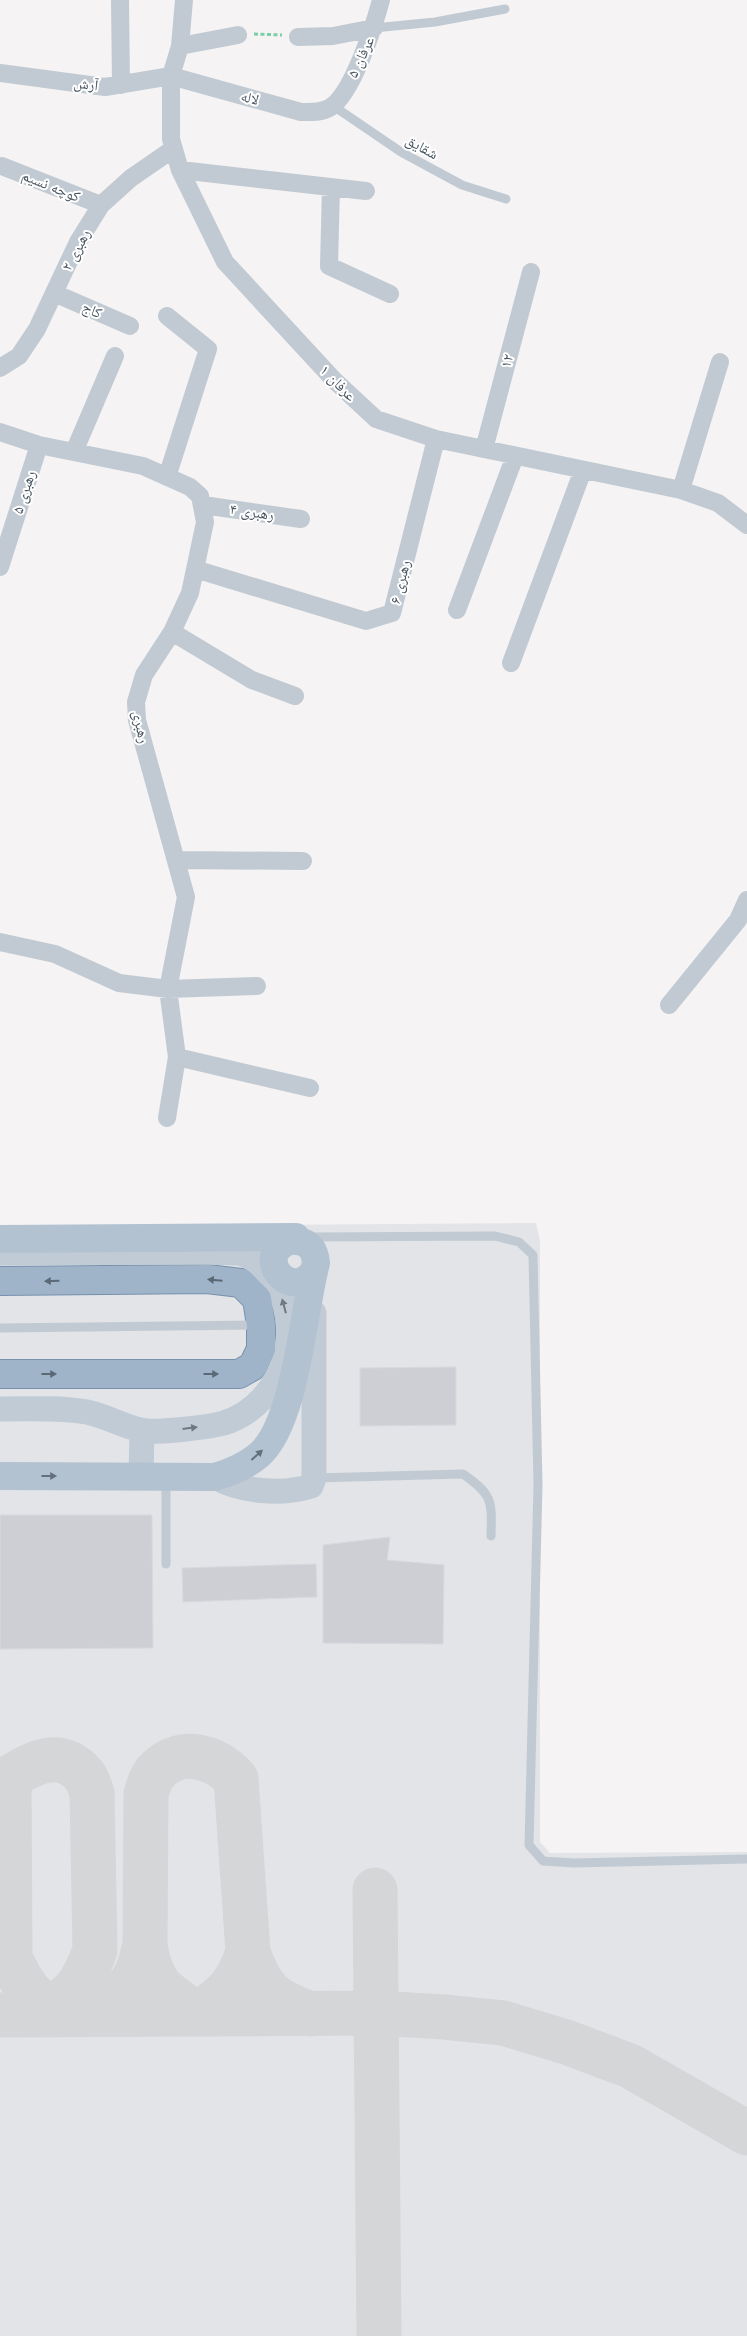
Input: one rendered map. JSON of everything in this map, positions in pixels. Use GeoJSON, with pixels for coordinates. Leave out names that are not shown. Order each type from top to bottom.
{"type":"FeatureCollection","features":[{"type":"Feature","properties":{"kind":"highway"},"geometry":{"type":"LineString","coordinates":[[0,1281],[207,1279],[242,1283],[257,1299],[261,1325],[261,1348],[253,1366],[239,1374],[0,1374]]}},
{"type":"Feature","properties":{"kind":"main road"},"geometry":{"type":"LineString","coordinates":[[0,1239],[296,1238],[311,1247],[316,1263],[287,1405],[275,1433],[260,1454],[239,1469],[215,1477],[0,1476]]}},
{"type":"Feature","properties":{"kind":"main road"},"geometry":{"type":"LineString","coordinates":[[0,1252],[212,1252],[244,1254],[262,1266],[276,1284],[285,1304],[289,1330],[286,1354],[277,1378],[267,1395],[248,1412],[223,1423],[142,1431],[110,1418],[85,1412],[0,1409]]}},
{"type":"Feature","properties":{"kind":"main road"},"geometry":{"type":"LineString","coordinates":[[215,1477],[228,1484],[243,1488],[299,1490],[311,1486],[314,1478],[314,1270]]}},
{"type":"Feature","properties":{"kind":"main road"},"geometry":{"type":"LineString","coordinates":[[142,1431],[154,1476]]}},
{"type":"Feature","properties":{"kind":"street"},"geometry":{"type":"LineString","coordinates":[[120,0],[121,85]]}},
{"type":"Feature","properties":{"kind":"street","name":"عرفان ۱"},"geometry":{"type":"LineString","coordinates":[[184,0],[180,46],[171,76],[171,139],[180,170],[225,262],[334,380],[376,419],[436,439],[682,490],[718,503],[747,525]]}},
{"type":"Feature","properties":{"kind":"street","name":"عرفان ۵"},"geometry":{"type":"LineString","coordinates":[[331,106],[345,91],[374,28],[381,0]]}},
{"type":"Feature","properties":{"kind":"street"},"geometry":{"type":"LineString","coordinates":[[298,37],[334,36],[374,28]]}},
{"type":"Feature","properties":{"kind":"street"},"geometry":{"type":"LineString","coordinates":[[180,46],[238,36]]}},
{"type":"Feature","properties":{"kind":"street","name":"آرش"},"geometry":{"type":"LineString","coordinates":[[0,73],[105,87],[171,76]]}},
{"type":"Feature","properties":{"kind":"street","name":"لاله"},"geometry":{"type":"LineString","coordinates":[[171,76],[300,112],[316,113],[331,106]]}},
{"type":"Feature","properties":{"kind":"street","name":"رهبری ۲"},"geometry":{"type":"LineString","coordinates":[[0,368],[20,356],[37,328],[78,242],[101,205],[131,178],[174,148]]}},
{"type":"Feature","properties":{"kind":"street","name":"کوچه نسیم"},"geometry":{"type":"LineString","coordinates":[[2,166],[101,205]]}},
{"type":"Feature","properties":{"kind":"street"},"geometry":{"type":"LineString","coordinates":[[180,170],[366,191]]}},
{"type":"Feature","properties":{"kind":"street"},"geometry":{"type":"LineString","coordinates":[[331,187],[329,266],[390,294]]}},
{"type":"Feature","properties":{"kind":"street","name":"۱۲"},"geometry":{"type":"LineString","coordinates":[[484,449],[531,272]]}},
{"type":"Feature","properties":{"kind":"street","name":"کاج"},"geometry":{"type":"LineString","coordinates":[[54,293],[130,326]]}},
{"type":"Feature","properties":{"kind":"street"},"geometry":{"type":"LineString","coordinates":[[167,316],[208,348],[167,477]]}},
{"type":"Feature","properties":{"kind":"street"},"geometry":{"type":"LineString","coordinates":[[74,452],[115,356]]}},
{"type":"Feature","properties":{"kind":"street"},"geometry":{"type":"LineString","coordinates":[[682,490],[720,362]]}},
{"type":"Feature","properties":{"kind":"street"},"geometry":{"type":"LineString","coordinates":[[0,432],[38,445],[143,466],[190,487],[200,496],[203,505]]}},
{"type":"Feature","properties":{"kind":"street","name":"رهبری ۶"},"geometry":{"type":"LineString","coordinates":[[195,569],[366,621],[392,613],[436,439]]}},
{"type":"Feature","properties":{"kind":"street","name":"رهبری ۵"},"geometry":{"type":"LineString","coordinates":[[0,567],[38,445]]}},
{"type":"Feature","properties":{"kind":"street"},"geometry":{"type":"LineString","coordinates":[[457,610],[515,456]]}},
{"type":"Feature","properties":{"kind":"street"},"geometry":{"type":"LineString","coordinates":[[511,663],[583,470]]}},
{"type":"Feature","properties":{"kind":"street","name":"رهبری"},"geometry":{"type":"LineString","coordinates":[[167,1118],[176,1057],[168,989],[186,898],[137,720],[136,702],[144,675],[172,632],[190,593],[205,522],[203,505]]}},
{"type":"Feature","properties":{"kind":"street","name":"رهبری ۴"},"geometry":{"type":"LineString","coordinates":[[203,505],[301,519]]}},
{"type":"Feature","properties":{"kind":"street"},"geometry":{"type":"LineString","coordinates":[[172,632],[252,680],[295,696]]}},
{"type":"Feature","properties":{"kind":"street"},"geometry":{"type":"LineString","coordinates":[[176,860],[303,861]]}},
{"type":"Feature","properties":{"kind":"street"},"geometry":{"type":"LineString","coordinates":[[669,1005],[738,920],[747,900]]}},
{"type":"Feature","properties":{"kind":"street"},"geometry":{"type":"LineString","coordinates":[[0,942],[55,954],[119,983],[168,989],[257,986]]}},
{"type":"Feature","properties":{"kind":"street"},"geometry":{"type":"LineString","coordinates":[[176,1057],[310,1088]]}},
{"type":"Feature","properties":{"kind":"lane"},"geometry":{"type":"LineString","coordinates":[[374,28],[435,22],[505,9]]}},
{"type":"Feature","properties":{"kind":"lane","name":"شقایق"},"geometry":{"type":"LineString","coordinates":[[331,106],[401,152],[462,185],[506,199]]}},
{"type":"Feature","properties":{"kind":"lane"},"geometry":{"type":"LineString","coordinates":[[296,1238],[495,1236],[519,1242],[533,1255],[538,1485],[529,1845],[543,1861],[574,1863],[747,1858]]}},
{"type":"Feature","properties":{"kind":"lane"},"geometry":{"type":"LineString","coordinates":[[0,1328],[261,1325]]}},
{"type":"Feature","properties":{"kind":"lane"},"geometry":{"type":"LineString","coordinates":[[314,1478],[464,1474],[482,1487],[492,1504],[491,1536]]}},
{"type":"Feature","properties":{"kind":"lane"},"geometry":{"type":"LineString","coordinates":[[154,1476],[166,1564]]}},
{"type":"Feature","properties":{"kind":"path"},"geometry":{"type":"LineString","coordinates":[[238,36],[257,33],[298,37]]}},
{"type":"Feature","properties":{"kind":"shaded area"},"geometry":{"type":"Polygon","coordinates":[[[536,1223],[540,1241],[540,1842],[550,1853],[747,1852],[747,2336],[0,2336],[0,1227],[536,1223]]]}},
{"type":"Feature","properties":{"kind":"building"},"geometry":{"type":"Polygon","coordinates":[[[456,1367],[456,1425],[360,1426],[360,1368],[456,1367]]]}},
{"type":"Feature","properties":{"kind":"building"},"geometry":{"type":"Polygon","coordinates":[[[0,1515],[152,1515],[153,1648],[0,1649],[0,1515]]]}},
{"type":"Feature","properties":{"kind":"building"},"geometry":{"type":"Polygon","coordinates":[[[390,1537],[387,1560],[444,1565],[443,1644],[323,1643],[323,1545],[390,1537]]]}},
{"type":"Feature","properties":{"kind":"building"},"geometry":{"type":"Polygon","coordinates":[[[316,1564],[317,1597],[183,1602],[182,1568],[316,1564]]]}},
{"type":"Feature","properties":{"kind":"taxiway"},"geometry":{"type":"LineString","coordinates":[[248,1952],[235,1981],[223,1995],[198,2014],[162,1988],[152,1971],[145,1946],[146,1794],[155,1773],[165,1764],[175,1759],[197,1757],[207,1760],[218,1764],[236,1779],[248,1952],[258,1977],[270,1993],[287,2004],[311,2014]]}},
{"type":"Feature","properties":{"kind":"taxiway"},"geometry":{"type":"LineString","coordinates":[[36,2015],[48,2009],[58,2003],[74,1990],[85,1974],[95,1950],[92,1793],[84,1775],[66,1762],[56,1760],[37,1763],[9,1778],[10,1958],[28,1990],[37,1999],[47,2005],[52,2007],[58,2010],[81,2014],[97,2010],[114,2000],[128,1986],[138,1969],[145,1946]]}},
{"type":"Feature","properties":{"kind":"taxiway"},"geometry":{"type":"LineString","coordinates":[[375,1890],[379,2336]]}},
{"type":"Feature","properties":{"kind":"taxiway"},"geometry":{"type":"LineString","coordinates":[[0,2015],[376,2013],[503,2023],[566,2042],[630,2066],[747,2133]]}}]}
